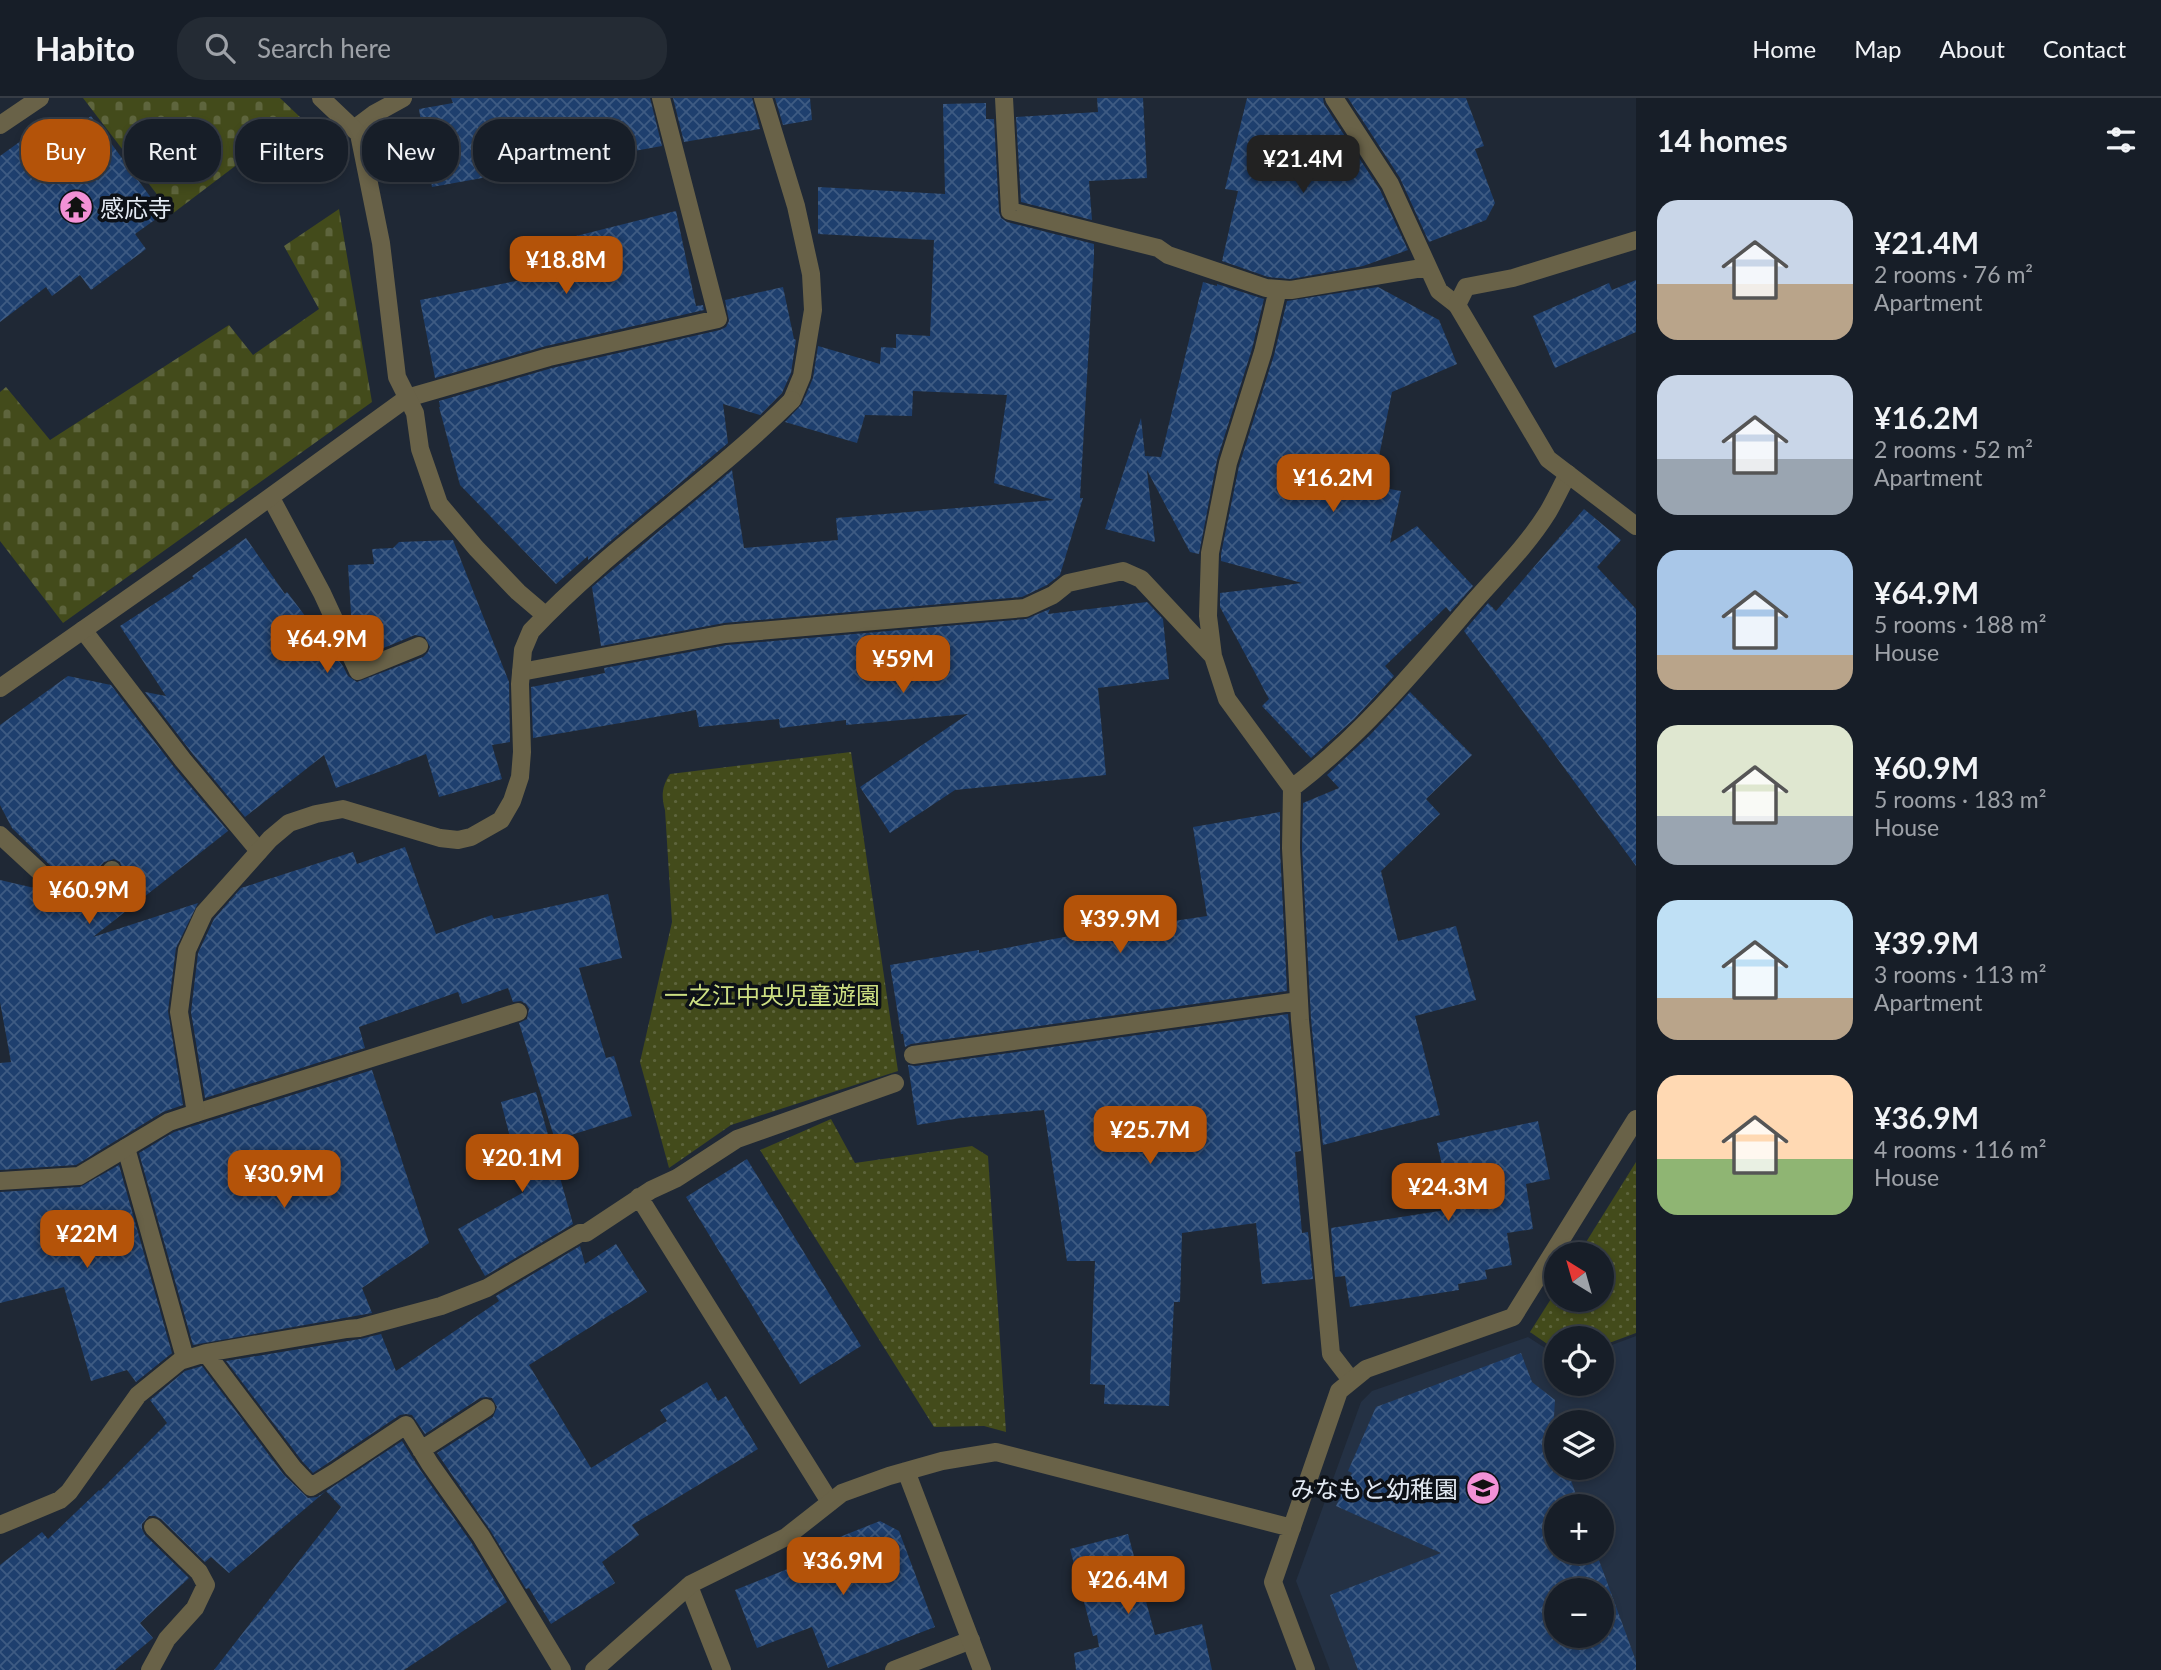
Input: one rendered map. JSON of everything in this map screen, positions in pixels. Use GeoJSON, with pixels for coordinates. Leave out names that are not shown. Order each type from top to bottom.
{"type":"FeatureCollection","features":[{"type":"Feature","properties":{"kind":"street"},"geometry":{"type":"LineString","coordinates":[[0,125],[40,98]]}},
{"type":"Feature","properties":{"kind":"street"},"geometry":{"type":"LineString","coordinates":[[321,98],[359,134],[381,243],[397,377],[415,413],[420,450],[439,504],[475,548],[545,615]]}},
{"type":"Feature","properties":{"kind":"street"},"geometry":{"type":"LineString","coordinates":[[354,129],[403,98]]}},
{"type":"Feature","properties":{"kind":"street"},"geometry":{"type":"LineString","coordinates":[[0,688],[271,498],[407,398],[549,358],[718,319],[661,98]]}},
{"type":"Feature","properties":{"kind":"street"},"geometry":{"type":"LineString","coordinates":[[196,1114],[179,1012],[187,950],[204,912],[258,851],[289,823],[316,814],[343,808],[440,838],[458,840],[471,837],[501,821],[512,802],[520,777],[521,671],[523,650],[531,631],[545,615],[638,531],[770,422],[792,400],[802,376],[813,310],[811,274],[796,206],[763,98]]}},
{"type":"Feature","properties":{"kind":"street"},"geometry":{"type":"LineString","coordinates":[[1004,98],[1010,211],[1158,248],[1168,255],[1266,288],[1291,290],[1428,267]]}},
{"type":"Feature","properties":{"kind":"street"},"geometry":{"type":"LineString","coordinates":[[1334,98],[1390,184],[1439,291],[1457,305],[1548,459],[1636,526]]}},
{"type":"Feature","properties":{"kind":"street"},"geometry":{"type":"LineString","coordinates":[[1457,305],[1466,287],[1513,278],[1636,240]]}},
{"type":"Feature","properties":{"kind":"street"},"geometry":{"type":"LineString","coordinates":[[1278,289],[1263,352],[1228,463],[1210,553],[1208,616],[1213,656],[1227,699],[1292,788],[1291,848],[1299,1001],[1331,1354],[1351,1380]]}},
{"type":"Feature","properties":{"kind":"street"},"geometry":{"type":"LineString","coordinates":[[1292,788],[1358,730],[1427,657],[1518,552],[1547,513],[1568,474]]}},
{"type":"Feature","properties":{"kind":"street"},"geometry":{"type":"LineString","coordinates":[[271,498],[322,593],[358,671],[419,646]]}},
{"type":"Feature","properties":{"kind":"street"},"geometry":{"type":"LineString","coordinates":[[521,671],[725,634],[1025,608],[1053,595],[1068,583],[1124,571],[1140,579],[1213,656]]}},
{"type":"Feature","properties":{"kind":"street"},"geometry":{"type":"LineString","coordinates":[[83,630],[183,760],[258,851]]}},
{"type":"Feature","properties":{"kind":"street"},"geometry":{"type":"LineString","coordinates":[[0,835],[54,885],[89,896],[111,870]]}},
{"type":"Feature","properties":{"kind":"street"},"geometry":{"type":"LineString","coordinates":[[913,1055],[1299,1001]]}},
{"type":"Feature","properties":{"kind":"street"},"geometry":{"type":"LineString","coordinates":[[0,1181],[79,1176],[169,1122],[518,1012]]}},
{"type":"Feature","properties":{"kind":"street"},"geometry":{"type":"LineString","coordinates":[[0,1525],[60,1500],[69,1492],[138,1395],[185,1358],[359,1328],[441,1306],[486,1288],[580,1233],[586,1233],[639,1197],[677,1178],[737,1139],[895,1083]]}},
{"type":"Feature","properties":{"kind":"street"},"geometry":{"type":"LineString","coordinates":[[1306,1670],[1273,1582],[1339,1391],[1366,1369],[1513,1318],[1636,1119]]}},
{"type":"Feature","properties":{"kind":"street"},"geometry":{"type":"LineString","coordinates":[[126,1148],[185,1358]]}},
{"type":"Feature","properties":{"kind":"street"},"geometry":{"type":"LineString","coordinates":[[639,1197],[830,1502]]}},
{"type":"Feature","properties":{"kind":"street"},"geometry":{"type":"LineString","coordinates":[[206,1353],[293,1468],[311,1487],[406,1425],[481,1536],[562,1670]]}},
{"type":"Feature","properties":{"kind":"street"},"geometry":{"type":"LineString","coordinates":[[421,1450],[486,1408]]}},
{"type":"Feature","properties":{"kind":"street"},"geometry":{"type":"LineString","coordinates":[[594,1670],[690,1586],[786,1537],[842,1493],[942,1461],[996,1451],[1292,1528]]}},
{"type":"Feature","properties":{"kind":"street"},"geometry":{"type":"LineString","coordinates":[[906,1471],[982,1670]]}},
{"type":"Feature","properties":{"kind":"street"},"geometry":{"type":"LineString","coordinates":[[150,1670],[167,1639],[195,1608],[206,1585],[199,1572],[153,1527]]}},
{"type":"Feature","properties":{"kind":"street"},"geometry":{"type":"LineString","coordinates":[[690,1586],[722,1670]]}},
{"type":"Feature","properties":{"kind":"street"},"geometry":{"type":"LineString","coordinates":[[894,1670],[971,1640]]}},
{"type":"Feature","properties":{"kind":"shaded area","name":"みなもと幼稚園"},"geometry":{"type":"Polygon","coordinates":[[[1636,1336],[1636,1670],[1330,1670],[1296,1581],[1361,1402],[1372,1391],[1528,1337],[1544,1347],[1544,1396],[1614,1396],[1614,1344],[1636,1336]]]}},
{"type":"Feature","properties":{"kind":"green space"},"geometry":{"type":"Polygon","coordinates":[[[83,98],[280,98],[300,117],[235,119],[235,166],[221,177],[221,119],[124,119],[124,151],[110,133],[110,119],[99,119],[83,98]]]}},
{"type":"Feature","properties":{"kind":"green space"},"geometry":{"type":"Polygon","coordinates":[[[147,182],[214,182],[172,214],[147,182]]]}},
{"type":"Feature","properties":{"kind":"green space"},"geometry":{"type":"Polygon","coordinates":[[[339,209],[372,402],[63,623],[0,541],[0,392],[6,387],[50,440],[229,325],[253,355],[319,309],[284,246],[339,209]]]}},
{"type":"Feature","properties":{"kind":"green space","name":"一之江中央児童遊園"},"geometry":{"type":"Polygon","coordinates":[[[851,752],[898,1071],[731,1125],[669,1168],[640,1062],[672,922],[663,796],[665,783],[670,774],[851,752]]]}},
{"type":"Feature","properties":{"kind":"green space"},"geometry":{"type":"Polygon","coordinates":[[[831,1119],[855,1163],[972,1146],[988,1156],[1006,1432],[984,1426],[934,1427],[760,1150],[831,1119]]]}},
{"type":"Feature","properties":{"kind":"green space"},"geometry":{"type":"Polygon","coordinates":[[[1636,1162],[1636,1333],[1614,1341],[1614,1326],[1544,1326],[1544,1342],[1530,1332],[1544,1310],[1614,1312],[1614,1242],[1586,1242],[1636,1162]]]}},
{"type":"Feature","properties":{"kind":"building"},"geometry":{"type":"Polygon","coordinates":[[[451,98],[650,98],[662,146],[635,151],[635,119],[473,119],[473,180],[432,187],[431,182],[459,182],[459,119],[421,119],[419,109],[453,103],[451,98]]]}},
{"type":"Feature","properties":{"kind":"building"},"geometry":{"type":"Polygon","coordinates":[[[673,98],[752,98],[760,129],[684,142],[673,98]]]}},
{"type":"Feature","properties":{"kind":"building"},"geometry":{"type":"Polygon","coordinates":[[[775,98],[810,98],[812,120],[783,125],[775,98]]]}},
{"type":"Feature","properties":{"kind":"building"},"geometry":{"type":"Polygon","coordinates":[[[1097,98],[1143,98],[1147,178],[1089,181],[1092,220],[1021,202],[1016,117],[1098,112],[1097,98]]]}},
{"type":"Feature","properties":{"kind":"building"},"geometry":{"type":"Polygon","coordinates":[[[1247,98],[1323,98],[1324,104],[1380,190],[1408,250],[1363,266],[1291,279],[1268,277],[1222,261],[1238,191],[1225,189],[1247,98]]]}},
{"type":"Feature","properties":{"kind":"building"},"geometry":{"type":"Polygon","coordinates":[[[1348,98],[1466,98],[1484,146],[1475,149],[1495,203],[1486,220],[1429,242],[1400,178],[1348,98]]]}},
{"type":"Feature","properties":{"kind":"building"},"geometry":{"type":"Polygon","coordinates":[[[986,103],[986,119],[994,119],[1001,218],[1007,222],[1094,244],[1080,498],[1083,498],[1060,575],[1047,585],[1022,597],[724,623],[601,646],[592,587],[732,470],[744,548],[838,540],[836,518],[1054,500],[994,483],[1007,395],[913,391],[912,416],[865,415],[857,443],[785,422],[802,404],[813,378],[818,346],[880,364],[881,347],[896,348],[896,334],[930,336],[934,240],[818,234],[818,187],[945,194],[943,104],[986,103]]]}},
{"type":"Feature","properties":{"kind":"building"},"geometry":{"type":"Polygon","coordinates":[[[21,141],[21,182],[110,182],[110,142],[124,161],[124,182],[139,182],[163,214],[135,234],[146,249],[91,290],[80,275],[52,296],[46,287],[0,322],[0,156],[21,141]]]}},
{"type":"Feature","properties":{"kind":"building"},"geometry":{"type":"Polygon","coordinates":[[[676,211],[696,306],[703,305],[704,310],[546,346],[435,378],[420,300],[531,278],[524,249],[676,211]]]}},
{"type":"Feature","properties":{"kind":"building"},"geometry":{"type":"Polygon","coordinates":[[[1636,280],[1636,332],[1555,368],[1533,316],[1609,283],[1612,290],[1636,280]]]}},
{"type":"Feature","properties":{"kind":"building"},"geometry":{"type":"Polygon","coordinates":[[[1203,282],[1264,299],[1252,349],[1217,460],[1199,554],[1190,552],[1147,470],[1155,542],[1105,529],[1141,418],[1145,456],[1161,457],[1203,282]]]}},
{"type":"Feature","properties":{"kind":"building"},"geometry":{"type":"Polygon","coordinates":[[[783,287],[796,340],[791,373],[782,393],[760,415],[723,404],[728,443],[556,584],[460,485],[439,401],[552,368],[720,330],[726,327],[729,321],[725,300],[783,287]]]}},
{"type":"Feature","properties":{"kind":"building"},"geometry":{"type":"Polygon","coordinates":[[[1378,287],[1439,320],[1457,364],[1392,392],[1373,486],[1401,491],[1390,543],[1417,526],[1473,586],[1450,612],[1446,607],[1385,666],[1394,676],[1354,719],[1311,758],[1262,706],[1269,699],[1220,607],[1220,593],[1302,583],[1221,561],[1221,554],[1239,466],[1274,355],[1287,301],[1378,287]]]}},
{"type":"Feature","properties":{"kind":"building"},"geometry":{"type":"Polygon","coordinates":[[[1584,509],[1621,540],[1597,567],[1636,609],[1636,866],[1464,631],[1488,603],[1496,611],[1584,509]]]}},
{"type":"Feature","properties":{"kind":"building"},"geometry":{"type":"Polygon","coordinates":[[[246,538],[348,676],[357,682],[423,657],[430,647],[425,637],[415,635],[364,656],[352,630],[348,565],[374,564],[372,549],[393,548],[399,542],[453,540],[509,682],[510,742],[492,745],[502,779],[439,797],[426,754],[336,788],[324,755],[245,817],[145,692],[166,696],[120,626],[194,578],[192,576],[246,538]]]}},
{"type":"Feature","properties":{"kind":"building"},"geometry":{"type":"Polygon","coordinates":[[[1147,602],[1163,619],[1169,679],[1098,688],[1106,775],[955,790],[890,833],[860,787],[968,714],[846,725],[846,720],[780,728],[779,719],[699,727],[696,710],[533,738],[531,687],[605,673],[604,668],[727,645],[1026,619],[1050,609],[1048,614],[1147,602]]]}},
{"type":"Feature","properties":{"kind":"building"},"geometry":{"type":"Polygon","coordinates":[[[68,676],[111,685],[174,767],[228,831],[93,937],[198,903],[176,948],[168,1011],[183,1105],[163,1112],[76,1165],[0,1170],[0,1063],[11,1062],[0,1002],[0,880],[43,890],[51,896],[91,907],[98,904],[121,878],[123,872],[120,862],[114,859],[104,862],[85,883],[60,875],[12,828],[0,805],[0,725],[68,676]]]}},
{"type":"Feature","properties":{"kind":"building"},"geometry":{"type":"Polygon","coordinates":[[[1410,692],[1472,755],[1426,799],[1440,814],[1381,871],[1398,941],[1456,926],[1476,1000],[1415,1016],[1440,1115],[1323,1145],[1311,1019],[1302,848],[1303,803],[1339,788],[1327,775],[1370,735],[1410,692]]]}},
{"type":"Feature","properties":{"kind":"building"},"geometry":{"type":"Polygon","coordinates":[[[1280,812],[1287,991],[905,1047],[890,965],[979,950],[979,953],[1070,936],[1071,940],[1154,928],[1154,924],[1207,916],[1193,827],[1280,812]]]}},
{"type":"Feature","properties":{"kind":"building"},"geometry":{"type":"Polygon","coordinates":[[[405,847],[436,934],[492,915],[494,919],[608,894],[622,958],[579,968],[606,1058],[614,1056],[632,1116],[555,1140],[519,1023],[527,1019],[529,1009],[521,1001],[513,1002],[508,988],[462,1004],[458,992],[359,1027],[365,1048],[205,1098],[191,1012],[198,953],[214,919],[241,888],[353,852],[357,864],[405,847]]]}},
{"type":"Feature","properties":{"kind":"building"},"geometry":{"type":"Polygon","coordinates":[[[1288,1014],[1301,1151],[1295,1152],[1302,1233],[1308,1232],[1313,1279],[1262,1284],[1256,1223],[1182,1233],[1180,1302],[1174,1302],[1169,1406],[1104,1404],[1105,1385],[1090,1384],[1095,1261],[1067,1261],[1044,1110],[917,1125],[908,1065],[1288,1014]]]}},
{"type":"Feature","properties":{"kind":"building"},"geometry":{"type":"Polygon","coordinates":[[[372,1070],[429,1243],[362,1288],[372,1313],[193,1345],[139,1153],[174,1132],[372,1070]]]}},
{"type":"Feature","properties":{"kind":"building"},"geometry":{"type":"Polygon","coordinates":[[[536,1092],[573,1224],[485,1276],[458,1229],[524,1192],[501,1102],[536,1092]]]}},
{"type":"Feature","properties":{"kind":"building"},"geometry":{"type":"Polygon","coordinates":[[[1538,1121],[1550,1179],[1526,1184],[1533,1229],[1507,1233],[1512,1265],[1485,1270],[1487,1279],[1458,1284],[1459,1290],[1350,1307],[1345,1276],[1335,1277],[1331,1228],[1452,1209],[1437,1143],[1538,1121]]]}},
{"type":"Feature","properties":{"kind":"building"},"geometry":{"type":"Polygon","coordinates":[[[747,1159],[861,1346],[800,1384],[686,1197],[747,1159]]]}},
{"type":"Feature","properties":{"kind":"building"},"geometry":{"type":"Polygon","coordinates":[[[119,1165],[172,1353],[136,1382],[127,1370],[91,1381],[64,1287],[0,1303],[0,1192],[80,1187],[119,1165]]]}},
{"type":"Feature","properties":{"kind":"building"},"geometry":{"type":"Polygon","coordinates":[[[616,1244],[647,1292],[529,1365],[591,1468],[667,1421],[660,1410],[707,1382],[718,1401],[726,1396],[758,1449],[632,1525],[639,1535],[602,1562],[615,1583],[551,1624],[437,1453],[493,1417],[497,1407],[492,1398],[480,1398],[425,1434],[412,1415],[400,1415],[313,1473],[226,1361],[381,1334],[396,1371],[499,1301],[496,1296],[580,1246],[585,1264],[616,1244]]]}},
{"type":"Feature","properties":{"kind":"building","name":"みなもと幼稚園"},"geometry":{"type":"Polygon","coordinates":[[[1521,1353],[1532,1382],[1544,1391],[1544,1396],[1555,1400],[1554,1410],[1544,1410],[1544,1480],[1571,1480],[1576,1494],[1544,1494],[1544,1564],[1600,1564],[1606,1578],[1544,1578],[1544,1648],[1614,1648],[1614,1601],[1636,1661],[1636,1670],[1358,1670],[1330,1595],[1441,1553],[1336,1506],[1352,1473],[1348,1471],[1376,1407],[1521,1353]]]}},
{"type":"Feature","properties":{"kind":"building"},"geometry":{"type":"Polygon","coordinates":[[[202,1366],[284,1475],[308,1498],[317,1497],[326,1491],[229,1573],[211,1557],[205,1562],[161,1519],[149,1516],[142,1524],[145,1535],[189,1578],[140,1623],[153,1638],[115,1670],[0,1670],[0,1565],[42,1532],[48,1539],[100,1491],[167,1423],[150,1400],[185,1371],[202,1366]]]}},
{"type":"Feature","properties":{"kind":"building"},"geometry":{"type":"Polygon","coordinates":[[[402,1441],[471,1542],[507,1602],[404,1670],[214,1670],[341,1507],[326,1491],[402,1441]]]}},
{"type":"Feature","properties":{"kind":"building"},"geometry":{"type":"Polygon","coordinates":[[[880,1521],[899,1531],[935,1627],[828,1668],[812,1627],[757,1648],[735,1590],[830,1552],[827,1542],[880,1521]]]}},
{"type":"Feature","properties":{"kind":"building"},"geometry":{"type":"Polygon","coordinates":[[[1128,1534],[1155,1635],[1202,1624],[1212,1670],[1076,1670],[1074,1653],[1099,1647],[1097,1635],[1093,1636],[1070,1549],[1128,1534]]]}},
{"type":"Feature","properties":{"kind":"place","name":"感応寺"},"geometry":{"type":"Point","coordinates":[76,207]}},
{"type":"Feature","properties":{"kind":"place","name":"みなもと幼稚園"},"geometry":{"type":"Point","coordinates":[1483,1488]}}]}
